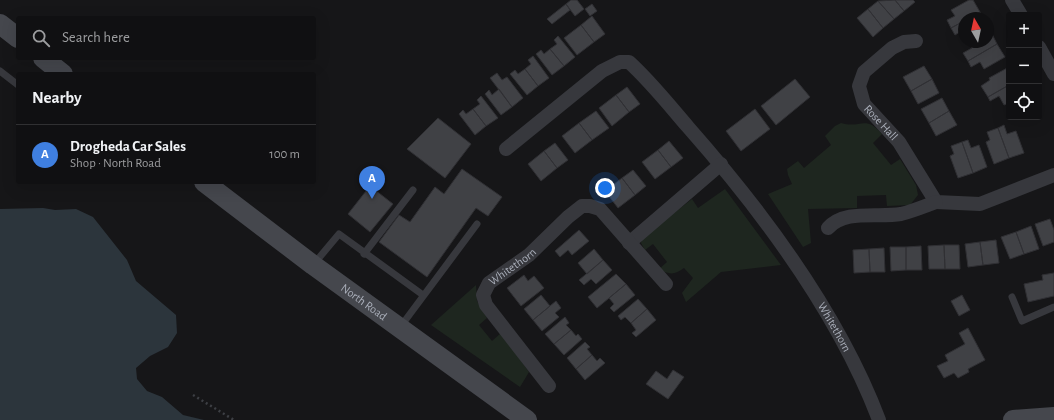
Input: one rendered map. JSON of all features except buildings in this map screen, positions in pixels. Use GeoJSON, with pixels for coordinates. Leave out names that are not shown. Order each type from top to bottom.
{"type":"FeatureCollection","features":[{"type":"Feature","properties":{"kind":"main road"},"geometry":{"type":"LineString","coordinates":[[0,24],[16,36]]}},
{"type":"Feature","properties":{"kind":"main road"},"geometry":{"type":"LineString","coordinates":[[46,60],[61,72]]}},
{"type":"Feature","properties":{"kind":"main road","name":"North Road"},"geometry":{"type":"LineString","coordinates":[[207,184],[313,265],[527,420]]}},
{"type":"Feature","properties":{"kind":"main road"},"geometry":{"type":"LineString","coordinates":[[1013,420],[1054,417]]}},
{"type":"Feature","properties":{"kind":"street"},"geometry":{"type":"LineString","coordinates":[[1012,0],[1019,12]]}},
{"type":"Feature","properties":{"kind":"street","name":"Rose Hall"},"geometry":{"type":"LineString","coordinates":[[916,41],[904,42],[892,48],[864,72],[859,86],[864,104],[899,142],[936,202]]}},
{"type":"Feature","properties":{"kind":"street"},"geometry":{"type":"LineString","coordinates":[[1040,48],[1054,74]]}},
{"type":"Feature","properties":{"kind":"street","name":"Whitethorn"},"geometry":{"type":"LineString","coordinates":[[506,149],[602,71],[620,62],[630,62],[721,164],[791,257],[835,330],[866,389],[879,420]]}},
{"type":"Feature","properties":{"kind":"street"},"geometry":{"type":"LineString","coordinates":[[629,243],[721,164]]}},
{"type":"Feature","properties":{"kind":"street"},"geometry":{"type":"LineString","coordinates":[[828,228],[834,221],[848,217],[901,214],[936,202],[980,204],[1054,175]]}},
{"type":"Feature","properties":{"kind":"street","name":"Whitethorn"},"geometry":{"type":"LineString","coordinates":[[549,386],[486,305],[483,295],[488,283],[529,255],[568,217],[582,206],[590,206],[600,209],[666,284]]}},
{"type":"Feature","properties":{"kind":"lane"},"geometry":{"type":"LineString","coordinates":[[0,71],[16,84]]}},
{"type":"Feature","properties":{"kind":"lane"},"geometry":{"type":"LineString","coordinates":[[364,254],[413,190]]}},
{"type":"Feature","properties":{"kind":"lane"},"geometry":{"type":"LineString","coordinates":[[400,327],[423,294],[477,224]]}},
{"type":"Feature","properties":{"kind":"lane"},"geometry":{"type":"LineString","coordinates":[[313,265],[339,234],[364,254],[423,294]]}},
{"type":"Feature","properties":{"kind":"lane"},"geometry":{"type":"LineString","coordinates":[[1012,297],[1022,321],[1054,307]]}},
{"type":"Feature","properties":{"kind":"path"},"geometry":{"type":"LineString","coordinates":[[193,395],[234,420]]}},
{"type":"Feature","properties":{"kind":"shaded area"},"geometry":{"type":"Polygon","coordinates":[[[841,123],[867,123],[876,128],[882,134],[873,143],[891,165],[900,159],[916,185],[918,195],[910,205],[887,206],[886,195],[857,196],[857,208],[808,209],[811,243],[803,247],[768,194],[792,184],[787,169],[798,161],[804,168],[831,145],[825,136],[835,126],[841,123]]]}},
{"type":"Feature","properties":{"kind":"shaded area"},"geometry":{"type":"Polygon","coordinates":[[[725,189],[781,265],[721,272],[686,302],[682,293],[693,278],[684,268],[678,272],[672,273],[659,269],[667,262],[653,244],[645,250],[641,243],[642,238],[692,199],[698,208],[725,189]]]}},
{"type":"Feature","properties":{"kind":"shaded area"},"geometry":{"type":"Polygon","coordinates":[[[43,208],[55,210],[76,209],[93,217],[127,260],[136,281],[176,315],[177,333],[168,347],[150,356],[136,368],[137,379],[147,391],[162,397],[183,415],[204,420],[0,420],[0,209],[43,208]]]}},
{"type":"Feature","properties":{"kind":"shaded area"},"geometry":{"type":"Polygon","coordinates":[[[476,285],[477,301],[487,318],[479,325],[492,341],[501,333],[529,372],[520,387],[431,325],[476,285]]]}},
{"type":"Feature","properties":{"kind":"place","name":"Drogheda Car Sales"},"geometry":{"type":"Point","coordinates":[372,199]}}]}
